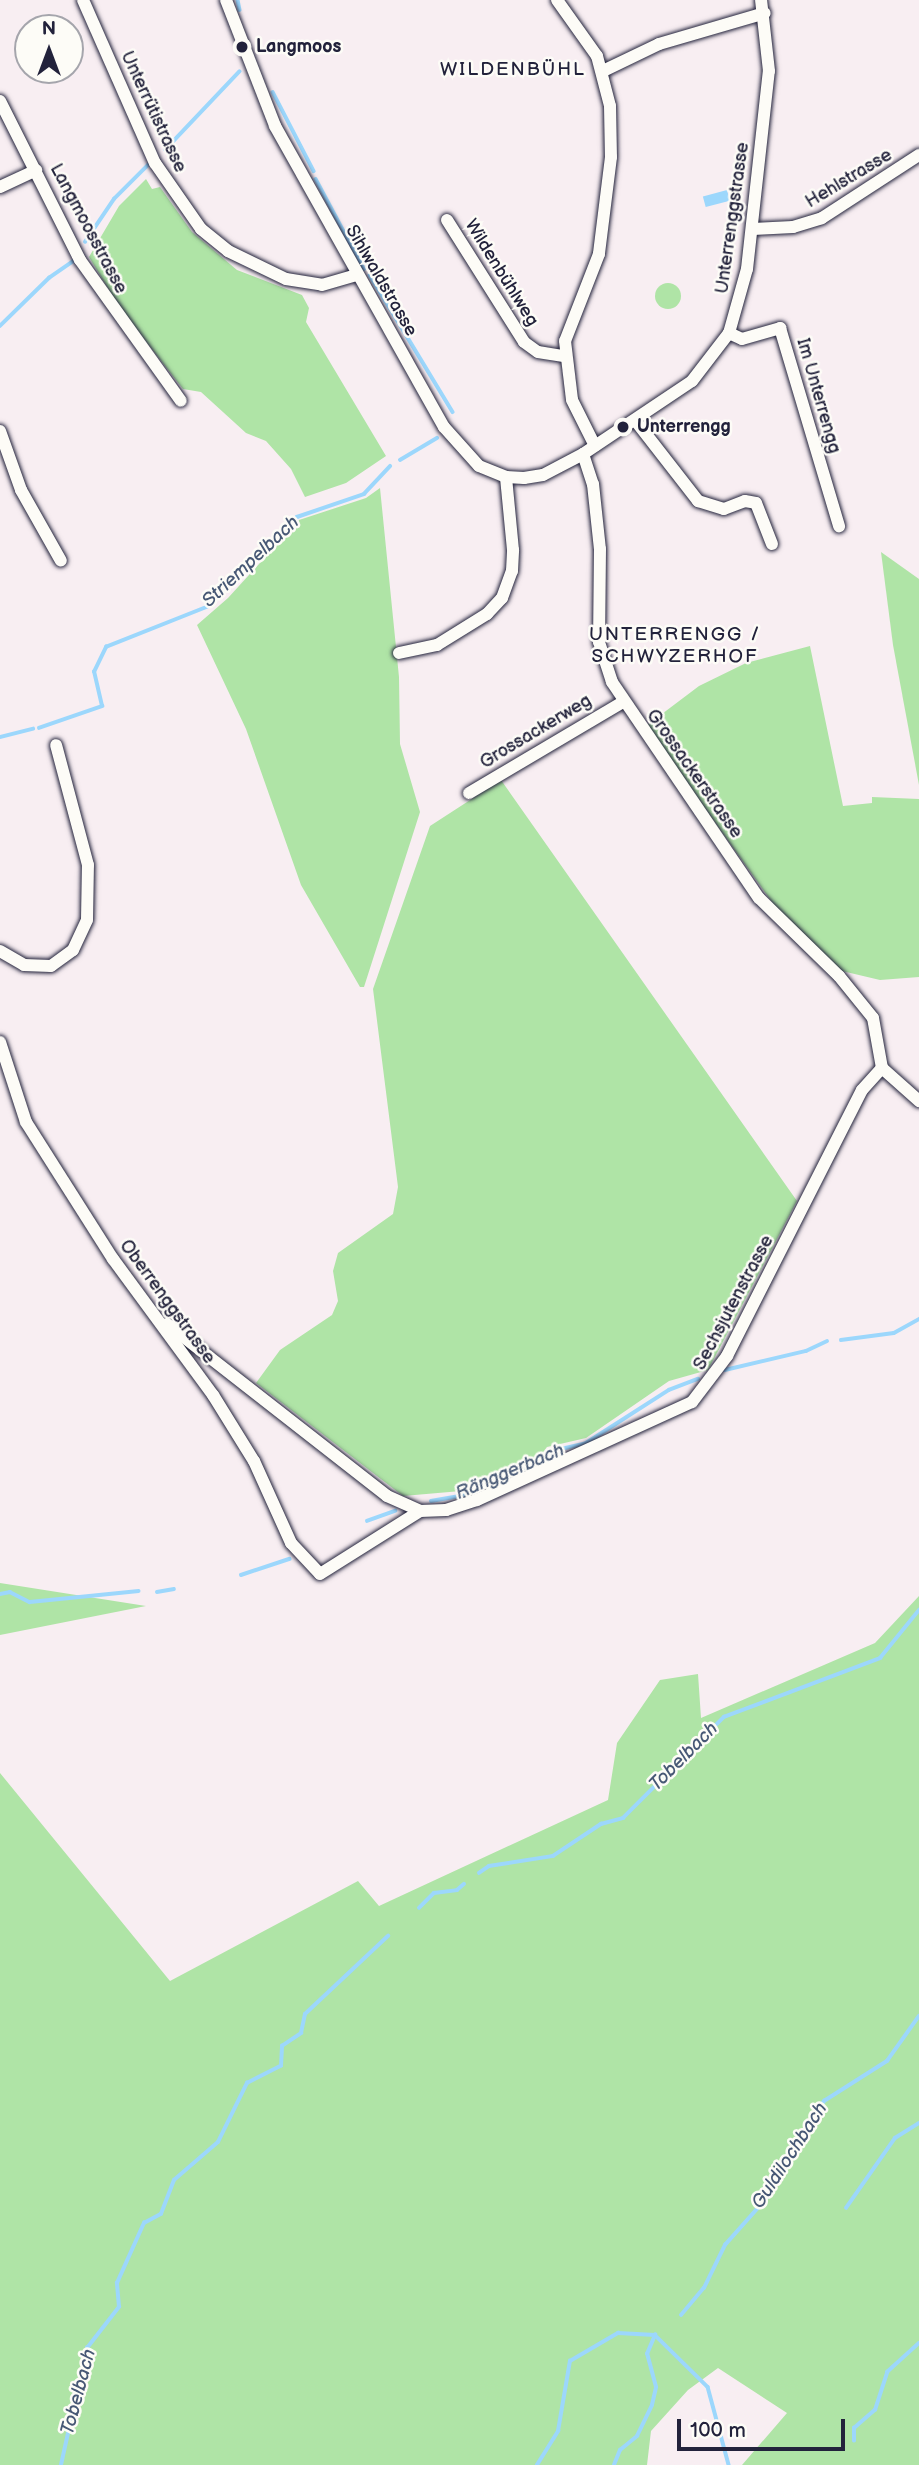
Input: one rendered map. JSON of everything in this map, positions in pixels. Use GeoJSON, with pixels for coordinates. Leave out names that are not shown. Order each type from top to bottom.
{"type":"FeatureCollection","features":[{"type":"Feature","properties":{"kind":"street","name":"Unterrütistrasse"},"geometry":{"type":"LineString","coordinates":[[83,0],[155,163],[201,229],[228,251],[286,279],[322,285],[356,275]]}},
{"type":"Feature","properties":{"kind":"street","name":"Sihlwaldstrasse"},"geometry":{"type":"LineString","coordinates":[[226,0],[275,125],[356,275],[444,427],[479,466],[506,477],[543,475],[583,454]]}},
{"type":"Feature","properties":{"kind":"street"},"geometry":{"type":"LineString","coordinates":[[557,0],[590,41],[603,71],[611,127],[604,220],[598,254],[569,321],[564,356],[572,400],[595,446]]}},
{"type":"Feature","properties":{"kind":"street"},"geometry":{"type":"LineString","coordinates":[[603,71],[659,44],[763,6]]}},
{"type":"Feature","properties":{"kind":"street","name":"Unterrenggstrasse"},"geometry":{"type":"LineString","coordinates":[[583,454],[692,381],[729,333],[743,290],[769,71],[763,6]]}},
{"type":"Feature","properties":{"kind":"street","name":"Langmoosstrasse"},"geometry":{"type":"LineString","coordinates":[[0,102],[106,303],[181,401]]}},
{"type":"Feature","properties":{"kind":"street","name":"Hehlstrasse"},"geometry":{"type":"LineString","coordinates":[[752,229],[793,227],[822,218],[919,155]]}},
{"type":"Feature","properties":{"kind":"street"},"geometry":{"type":"LineString","coordinates":[[0,187],[36,170]]}},
{"type":"Feature","properties":{"kind":"street","name":"Wildenbühlweg"},"geometry":{"type":"LineString","coordinates":[[447,220],[524,342],[538,352],[564,356]]}},
{"type":"Feature","properties":{"kind":"street","name":"Im Unterrengg"},"geometry":{"type":"LineString","coordinates":[[729,333],[742,340],[780,328],[839,526]]}},
{"type":"Feature","properties":{"kind":"street"},"geometry":{"type":"LineString","coordinates":[[635,419],[698,501],[724,509],[745,501],[756,503],[772,544]]}},
{"type":"Feature","properties":{"kind":"street"},"geometry":{"type":"LineString","coordinates":[[0,431],[21,490],[61,561]]}},
{"type":"Feature","properties":{"kind":"street","name":"Grossackerstrasse"},"geometry":{"type":"LineString","coordinates":[[583,454],[593,484],[600,549],[598,642],[623,702],[759,898],[839,976],[873,1018],[882,1068]]}},
{"type":"Feature","properties":{"kind":"street"},"geometry":{"type":"LineString","coordinates":[[399,653],[448,639],[487,614],[502,598],[512,571],[513,550],[506,477]]}},
{"type":"Feature","properties":{"kind":"street","name":"Grossackerweg"},"geometry":{"type":"LineString","coordinates":[[469,793],[623,702]]}},
{"type":"Feature","properties":{"kind":"street"},"geometry":{"type":"LineString","coordinates":[[0,951],[24,965],[51,966],[73,950],[87,919],[88,865],[56,744]]}},
{"type":"Feature","properties":{"kind":"street","name":"Oberrenggstrasse"},"geometry":{"type":"LineString","coordinates":[[0,1042],[26,1122],[113,1259],[155,1315],[254,1461],[291,1543],[320,1574]]}},
{"type":"Feature","properties":{"kind":"street"},"geometry":{"type":"LineString","coordinates":[[882,1068],[919,1101]]}},
{"type":"Feature","properties":{"kind":"street","name":"Sechsjutenstrasse"},"geometry":{"type":"LineString","coordinates":[[320,1574],[420,1511],[446,1510],[477,1500],[692,1402],[727,1356],[862,1090],[882,1068]]}},
{"type":"Feature","properties":{"kind":"street"},"geometry":{"type":"LineString","coordinates":[[155,1315],[387,1496],[420,1511]]}},
{"type":"Feature","properties":{"kind":"green space"},"geometry":{"type":"Polygon","coordinates":[[[146,179],[152,189],[160,187],[192,232],[237,270],[302,295],[309,308],[306,322],[386,456],[346,483],[305,497],[291,469],[266,441],[246,433],[201,392],[183,389],[118,305],[89,257],[119,206],[146,179]]]}},
{"type":"Feature","properties":{"kind":"green space"},"geometry":{"type":"Polygon","coordinates":[[[668,283],[677,287],[681,296],[677,305],[668,309],[659,305],[655,296],[659,287],[668,283]]]}},
{"type":"Feature","properties":{"kind":"green space"},"geometry":{"type":"Polygon","coordinates":[[[380,488],[399,677],[400,744],[420,812],[364,987],[360,987],[301,885],[246,729],[197,625],[228,598],[299,520],[366,498],[380,488]]]}},
{"type":"Feature","properties":{"kind":"green space"},"geometry":{"type":"Polygon","coordinates":[[[881,552],[919,579],[919,785],[893,645],[881,552]]]}},
{"type":"Feature","properties":{"kind":"green space"},"geometry":{"type":"Polygon","coordinates":[[[810,646],[843,806],[872,803],[872,797],[919,799],[919,977],[880,980],[842,971],[784,919],[646,726],[699,686],[746,663],[810,646]]]}},
{"type":"Feature","properties":{"kind":"green space"},"geometry":{"type":"Polygon","coordinates":[[[501,780],[797,1201],[708,1370],[669,1381],[586,1438],[547,1447],[539,1458],[461,1491],[403,1496],[256,1383],[280,1350],[332,1315],[338,1301],[333,1271],[338,1253],[393,1214],[398,1187],[373,989],[430,826],[501,780]]]}},
{"type":"Feature","properties":{"kind":"green space"},"geometry":{"type":"Polygon","coordinates":[[[0,1583],[146,1606],[0,1635],[0,1583]]]}},
{"type":"Feature","properties":{"kind":"green space"},"geometry":{"type":"Polygon","coordinates":[[[919,1596],[919,2465],[742,2465],[787,2413],[718,2368],[688,2390],[651,2431],[647,2465],[0,2465],[0,1773],[170,1981],[358,1881],[379,1906],[608,1800],[617,1743],[660,1680],[698,1674],[701,1718],[875,1643],[919,1596]]]}},
{"type":"Feature","properties":{"kind":"water"},"geometry":{"type":"Polygon","coordinates":[[[727,190],[730,201],[706,207],[703,196],[727,190]]]}},
{"type":"Feature","properties":{"kind":"waterway","name":"Striempelbach"},"geometry":{"type":"LineString","coordinates":[[238,0],[240,10]]}},
{"type":"Feature","properties":{"kind":"waterway"},"geometry":{"type":"LineString","coordinates":[[165,150],[239,72]]}},
{"type":"Feature","properties":{"kind":"waterway","name":"Striempelbach"},"geometry":{"type":"LineString","coordinates":[[273,92],[314,171]]}},
{"type":"Feature","properties":{"kind":"waterway"},"geometry":{"type":"LineString","coordinates":[[85,242],[114,199],[148,165]]}},
{"type":"Feature","properties":{"kind":"waterway","name":"Striempelbach"},"geometry":{"type":"LineString","coordinates":[[316,179],[364,269]]}},
{"type":"Feature","properties":{"kind":"waterway"},"geometry":{"type":"LineString","coordinates":[[0,326],[49,278],[73,261]]}},
{"type":"Feature","properties":{"kind":"waterway","name":"Striempelbach"},"geometry":{"type":"LineString","coordinates":[[370,275],[453,412]]}},
{"type":"Feature","properties":{"kind":"waterway","name":"Striempelbach"},"geometry":{"type":"LineString","coordinates":[[400,460],[437,438]]}},
{"type":"Feature","properties":{"kind":"waterway","name":"Striempelbach"},"geometry":{"type":"LineString","coordinates":[[39,728],[102,706],[94,672],[106,647],[209,606],[297,517],[364,494],[390,466]]}},
{"type":"Feature","properties":{"kind":"waterway"},"geometry":{"type":"LineString","coordinates":[[0,737],[33,729]]}},
{"type":"Feature","properties":{"kind":"waterway","name":"Ränggerbach"},"geometry":{"type":"LineString","coordinates":[[841,1340],[894,1333],[919,1319]]}},
{"type":"Feature","properties":{"kind":"waterway","name":"Ränggerbach"},"geometry":{"type":"LineString","coordinates":[[725,1370],[806,1351],[827,1341]]}},
{"type":"Feature","properties":{"kind":"waterway","name":"Ränggerbach"},"geometry":{"type":"LineString","coordinates":[[431,1501],[466,1495],[543,1462],[548,1452],[586,1443],[669,1390],[698,1379]]}},
{"type":"Feature","properties":{"kind":"waterway","name":"Ränggerbach"},"geometry":{"type":"LineString","coordinates":[[367,1521],[395,1511]]}},
{"type":"Feature","properties":{"kind":"waterway","name":"Ränggerbach"},"geometry":{"type":"LineString","coordinates":[[241,1575],[289,1559]]}},
{"type":"Feature","properties":{"kind":"waterway","name":"Ränggerbach"},"geometry":{"type":"LineString","coordinates":[[157,1592],[174,1589]]}},
{"type":"Feature","properties":{"kind":"waterway","name":"Ränggerbach"},"geometry":{"type":"LineString","coordinates":[[0,1594],[10,1592],[30,1602],[138,1591]]}},
{"type":"Feature","properties":{"kind":"waterway","name":"Tobelbach"},"geometry":{"type":"LineString","coordinates":[[479,1873],[489,1866],[553,1856],[601,1824],[623,1818],[724,1717],[880,1658],[919,1610]]}},
{"type":"Feature","properties":{"kind":"waterway","name":"Tobelbach"},"geometry":{"type":"LineString","coordinates":[[419,1908],[434,1893],[457,1890],[464,1884]]}},
{"type":"Feature","properties":{"kind":"waterway","name":"Tobelbach"},"geometry":{"type":"LineString","coordinates":[[61,2465],[87,2348],[119,2307],[117,2283],[144,2223],[161,2214],[174,2180],[218,2142],[247,2083],[281,2066],[282,2046],[301,2033],[305,2014],[388,1936]]}},
{"type":"Feature","properties":{"kind":"waterway","name":"Guldilochbach"},"geometry":{"type":"LineString","coordinates":[[681,2315],[704,2288],[725,2245],[766,2199],[776,2172],[824,2101],[887,2061],[919,2016]]}},
{"type":"Feature","properties":{"kind":"waterway"},"geometry":{"type":"LineString","coordinates":[[846,2208],[895,2138],[919,2123]]}},
{"type":"Feature","properties":{"kind":"waterway","name":"Guldilochbach"},"geometry":{"type":"LineString","coordinates":[[537,2465],[558,2431],[570,2361],[618,2333],[655,2335]]}},
{"type":"Feature","properties":{"kind":"waterway"},"geometry":{"type":"LineString","coordinates":[[655,2335],[708,2387],[729,2465]]}},
{"type":"Feature","properties":{"kind":"waterway"},"geometry":{"type":"LineString","coordinates":[[614,2465],[620,2450],[637,2436],[652,2405],[656,2387],[647,2354],[655,2335]]}},
{"type":"Feature","properties":{"kind":"waterway"},"geometry":{"type":"LineString","coordinates":[[854,2441],[854,2428],[875,2410],[887,2372],[919,2343]]}},
{"type":"Feature","properties":{"kind":"place","name":"Langmoos"},"geometry":{"type":"Point","coordinates":[242,47]}},
{"type":"Feature","properties":{"kind":"place","name":"Unterrengg"},"geometry":{"type":"Point","coordinates":[623,427]}},
{"type":"Feature","properties":{"kind":"district","name":"WILDENBÜHL"},"geometry":{"type":"Point","coordinates":[513,70]}},
{"type":"Feature","properties":{"kind":"district","name":"UNTERRENGG / SCHWYZERHOF"},"geometry":{"type":"Point","coordinates":[675,646]}}]}
